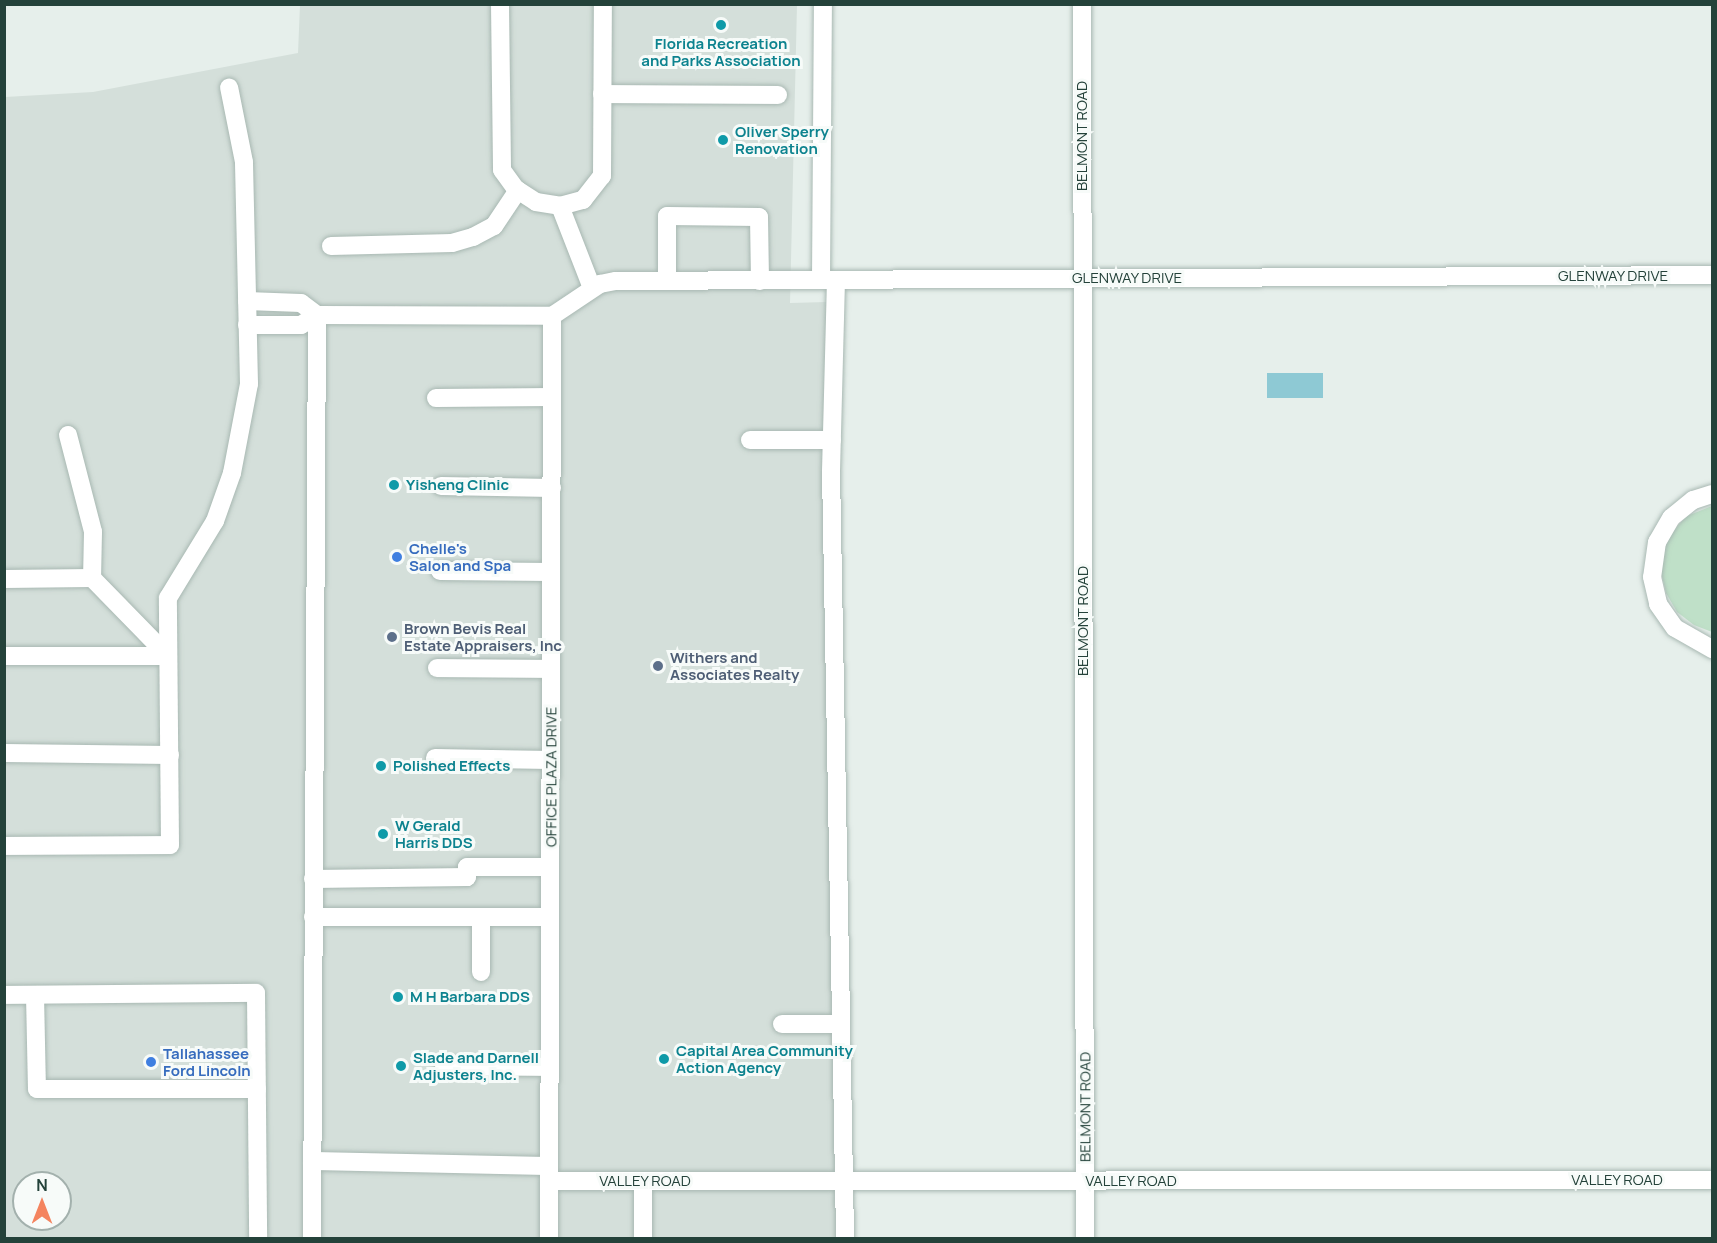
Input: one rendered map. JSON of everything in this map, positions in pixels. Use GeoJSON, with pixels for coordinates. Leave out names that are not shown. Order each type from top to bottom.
{"type":"FeatureCollection","features":[{"type":"Feature","properties":{"kind":"street"},"geometry":{"type":"LineString","coordinates":[[500,4],[502,170],[518,190],[536,202],[560,206],[583,200],[602,176],[603,4]]}},
{"type":"Feature","properties":{"kind":"street"},"geometry":{"type":"LineString","coordinates":[[823,4],[844,1239]]}},
{"type":"Feature","properties":{"kind":"street","name":"BELMONT ROAD"},"geometry":{"type":"LineString","coordinates":[[1082,4],[1085,1239]]}},
{"type":"Feature","properties":{"kind":"street"},"geometry":{"type":"LineString","coordinates":[[4,846],[170,845],[168,598],[216,521],[232,473],[249,384],[244,162],[229,87]]}},
{"type":"Feature","properties":{"kind":"street"},"geometry":{"type":"LineString","coordinates":[[602,94],[778,95]]}},
{"type":"Feature","properties":{"kind":"street"},"geometry":{"type":"LineString","coordinates":[[331,246],[452,243],[473,237],[494,226],[518,190]]}},
{"type":"Feature","properties":{"kind":"street"},"geometry":{"type":"LineString","coordinates":[[560,206],[592,288]]}},
{"type":"Feature","properties":{"kind":"street"},"geometry":{"type":"LineString","coordinates":[[668,280],[667,216],[759,217],[760,280]]}},
{"type":"Feature","properties":{"kind":"street","name":"GLENWAY DRIVE"},"geometry":{"type":"LineString","coordinates":[[552,316],[592,288],[616,281],[1713,275]]}},
{"type":"Feature","properties":{"kind":"street"},"geometry":{"type":"LineString","coordinates":[[247,301],[301,303],[316,315]]}},
{"type":"Feature","properties":{"kind":"street"},"geometry":{"type":"LineString","coordinates":[[312,1239],[316,315]]}},
{"type":"Feature","properties":{"kind":"street"},"geometry":{"type":"LineString","coordinates":[[247,325],[301,325],[316,315],[552,316]]}},
{"type":"Feature","properties":{"kind":"street","name":"OFFICE PLAZA DRIVE"},"geometry":{"type":"LineString","coordinates":[[549,1239],[552,316]]}},
{"type":"Feature","properties":{"kind":"street"},"geometry":{"type":"LineString","coordinates":[[436,398],[552,397]]}},
{"type":"Feature","properties":{"kind":"street"},"geometry":{"type":"LineString","coordinates":[[68,435],[93,532],[92,578],[168,656]]}},
{"type":"Feature","properties":{"kind":"street"},"geometry":{"type":"LineString","coordinates":[[750,440],[832,440]]}},
{"type":"Feature","properties":{"kind":"street"},"geometry":{"type":"LineString","coordinates":[[441,486],[552,488]]}},
{"type":"Feature","properties":{"kind":"street"},"geometry":{"type":"LineString","coordinates":[[1713,494],[1693,500],[1671,518],[1657,542],[1652,577],[1658,604],[1675,628],[1713,649]]}},
{"type":"Feature","properties":{"kind":"street"},"geometry":{"type":"LineString","coordinates":[[440,571],[551,572]]}},
{"type":"Feature","properties":{"kind":"street"},"geometry":{"type":"LineString","coordinates":[[4,579],[92,578]]}},
{"type":"Feature","properties":{"kind":"street"},"geometry":{"type":"LineString","coordinates":[[4,656],[168,656]]}},
{"type":"Feature","properties":{"kind":"street"},"geometry":{"type":"LineString","coordinates":[[437,668],[551,669]]}},
{"type":"Feature","properties":{"kind":"street"},"geometry":{"type":"LineString","coordinates":[[4,753],[170,755]]}},
{"type":"Feature","properties":{"kind":"street"},"geometry":{"type":"LineString","coordinates":[[435,759],[551,760]]}},
{"type":"Feature","properties":{"kind":"street"},"geometry":{"type":"LineString","coordinates":[[313,879],[467,877],[467,867],[550,867]]}},
{"type":"Feature","properties":{"kind":"street"},"geometry":{"type":"LineString","coordinates":[[313,916],[550,916]]}},
{"type":"Feature","properties":{"kind":"street"},"geometry":{"type":"LineString","coordinates":[[481,916],[481,972]]}},
{"type":"Feature","properties":{"kind":"street"},"geometry":{"type":"LineString","coordinates":[[4,995],[256,993],[258,1239]]}},
{"type":"Feature","properties":{"kind":"street"},"geometry":{"type":"LineString","coordinates":[[36,995],[37,1089],[257,1089]]}},
{"type":"Feature","properties":{"kind":"street"},"geometry":{"type":"LineString","coordinates":[[782,1024],[841,1024]]}},
{"type":"Feature","properties":{"kind":"street"},"geometry":{"type":"LineString","coordinates":[[444,1066],[550,1067]]}},
{"type":"Feature","properties":{"kind":"street","name":"VALLEY ROAD"},"geometry":{"type":"LineString","coordinates":[[312,1161],[643,1181],[1713,1180]]}},
{"type":"Feature","properties":{"kind":"street"},"geometry":{"type":"LineString","coordinates":[[643,1181],[643,1239]]}},
{"type":"Feature","properties":{"kind":"shaded area"},"geometry":{"type":"Polygon","coordinates":[[[300,5],[797,5],[790,303],[827,302],[845,1238],[5,1238],[5,97],[93,92],[298,53],[300,5]]]}},
{"type":"Feature","properties":{"kind":"green space"},"geometry":{"type":"Polygon","coordinates":[[[1712,506],[1712,632],[1694,625],[1677,612],[1666,593],[1661,572],[1663,551],[1672,532],[1687,516],[1712,506]]]}},
{"type":"Feature","properties":{"kind":"water"},"geometry":{"type":"Polygon","coordinates":[[[1267,373],[1323,373],[1323,398],[1267,398],[1267,373]]]}},
{"type":"Feature","properties":{"kind":"place","name":"Florida Recreation and Parks Association"},"geometry":{"type":"Point","coordinates":[721,25]}},
{"type":"Feature","properties":{"kind":"place","name":"Oliver Sperry Renovation"},"geometry":{"type":"Point","coordinates":[723,140]}},
{"type":"Feature","properties":{"kind":"place","name":"Yisheng Clinic"},"geometry":{"type":"Point","coordinates":[394,485]}},
{"type":"Feature","properties":{"kind":"place","name":"Chelle's Salon and Spa"},"geometry":{"type":"Point","coordinates":[397,557]}},
{"type":"Feature","properties":{"kind":"place","name":"Brown Bevis Real Estate Appraisers, Inc"},"geometry":{"type":"Point","coordinates":[392,637]}},
{"type":"Feature","properties":{"kind":"place","name":"Withers and Associates Realty"},"geometry":{"type":"Point","coordinates":[658,666]}},
{"type":"Feature","properties":{"kind":"place","name":"Polished Effects"},"geometry":{"type":"Point","coordinates":[381,766]}},
{"type":"Feature","properties":{"kind":"place","name":"W Gerald Harris DDS"},"geometry":{"type":"Point","coordinates":[383,834]}},
{"type":"Feature","properties":{"kind":"place","name":"M H Barbara DDS"},"geometry":{"type":"Point","coordinates":[398,997]}},
{"type":"Feature","properties":{"kind":"place","name":"Capital Area Community Action Agency"},"geometry":{"type":"Point","coordinates":[664,1059]}},
{"type":"Feature","properties":{"kind":"place","name":"Tallahassee Ford Lincoln"},"geometry":{"type":"Point","coordinates":[151,1062]}},
{"type":"Feature","properties":{"kind":"place","name":"Slade and Darnell Adjusters, Inc."},"geometry":{"type":"Point","coordinates":[401,1066]}}]}
